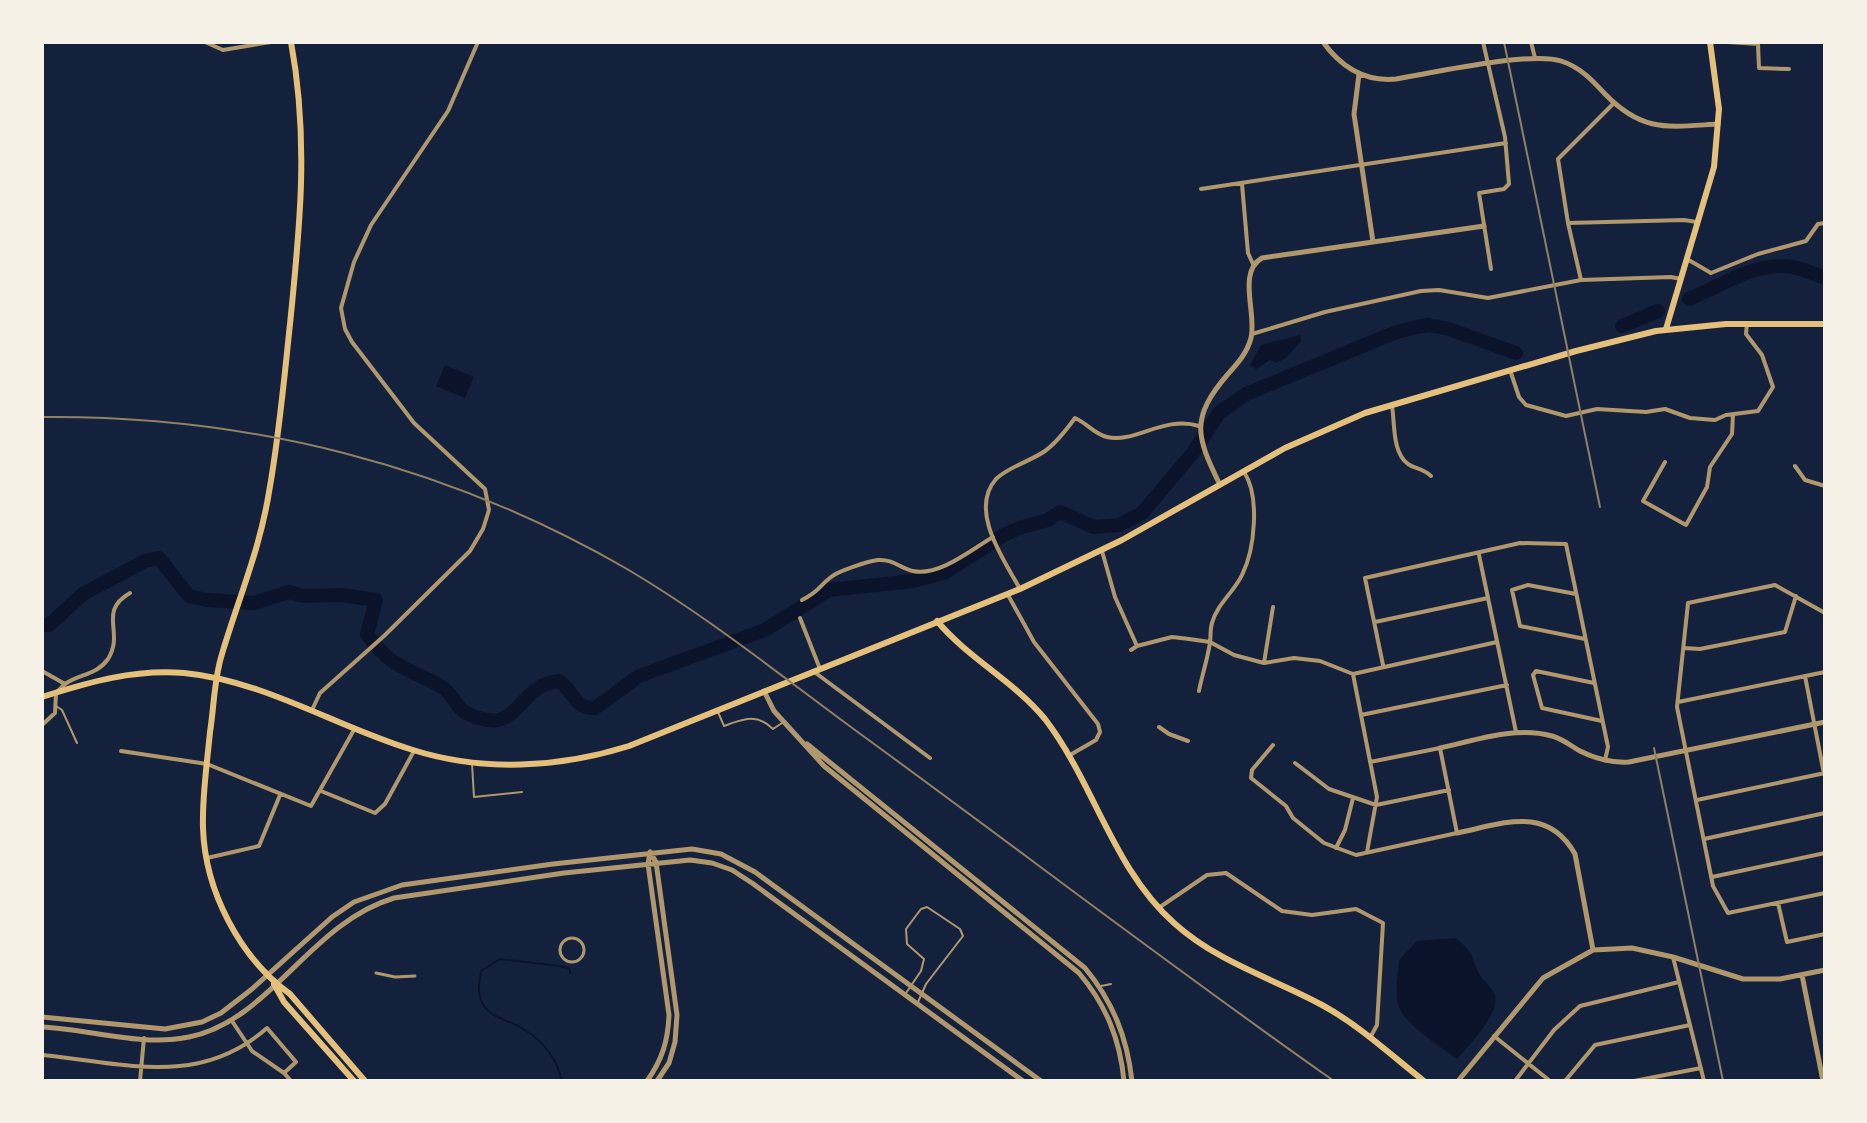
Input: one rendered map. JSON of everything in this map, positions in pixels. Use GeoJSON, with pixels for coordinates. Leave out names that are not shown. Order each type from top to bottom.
{"type":"FeatureCollection","features":[{"type":"Feature","properties":{"kind":"main road"},"geometry":{"type":"LineString","coordinates":[[291,42],[301,104],[303,188],[283,389],[263,525],[217,678],[203,799],[203,832],[214,885],[226,916],[243,945],[284,1002],[354,1081]]}},
{"type":"Feature","properties":{"kind":"main road"},"geometry":{"type":"LineString","coordinates":[[1666,329],[1714,167],[1718,124],[1717,82],[1710,42]]}},
{"type":"Feature","properties":{"kind":"main road"},"geometry":{"type":"LineString","coordinates":[[42,697],[105,678],[145,673],[184,673],[257,689],[414,751],[472,762],[532,764],[584,758],[629,746],[1008,595],[1102,551],[1318,432],[1392,404],[1666,329],[1747,323],[1825,324]]}},
{"type":"Feature","properties":{"kind":"main road"},"geometry":{"type":"LineString","coordinates":[[937,621],[956,641],[1034,706],[1068,756],[1121,854],[1158,908],[1198,943],[1224,959],[1326,1007],[1424,1081]]}},
{"type":"Feature","properties":{"kind":"main road"},"geometry":{"type":"LineString","coordinates":[[274,984],[290,994],[365,1081]]}},
{"type":"Feature","properties":{"kind":"street"},"geometry":{"type":"LineString","coordinates":[[205,42],[223,50],[271,42]]}},
{"type":"Feature","properties":{"kind":"street"},"geometry":{"type":"LineString","coordinates":[[312,710],[320,693],[384,636],[470,551],[483,529],[489,510],[488,497],[479,483],[414,423],[352,342],[342,320],[342,296],[371,225],[443,120],[478,42]]}},
{"type":"Feature","properties":{"kind":"street"},"geometry":{"type":"LineString","coordinates":[[1323,42],[1341,63],[1359,74],[1387,79],[1535,58],[1563,62],[1580,70],[1634,119],[1658,127],[1718,124]]}},
{"type":"Feature","properties":{"kind":"street"},"geometry":{"type":"LineString","coordinates":[[1483,42],[1506,143],[1509,184],[1504,189],[1479,193],[1491,269]]}},
{"type":"Feature","properties":{"kind":"street"},"geometry":{"type":"LineString","coordinates":[[1531,42],[1535,58]]}},
{"type":"Feature","properties":{"kind":"street"},"geometry":{"type":"LineString","coordinates":[[1728,42],[1758,44],[1759,68],[1789,69]]}},
{"type":"Feature","properties":{"kind":"street"},"geometry":{"type":"LineString","coordinates":[[1359,74],[1354,114],[1373,242]]}},
{"type":"Feature","properties":{"kind":"street"},"geometry":{"type":"LineString","coordinates":[[1581,280],[1558,159],[1614,103]]}},
{"type":"Feature","properties":{"kind":"street"},"geometry":{"type":"LineString","coordinates":[[1201,189],[1506,143]]}},
{"type":"Feature","properties":{"kind":"street"},"geometry":{"type":"LineString","coordinates":[[1242,183],[1248,253],[1253,264]]}},
{"type":"Feature","properties":{"kind":"street"},"geometry":{"type":"LineString","coordinates":[[1568,223],[1684,220],[1699,223]]}},
{"type":"Feature","properties":{"kind":"street"},"geometry":{"type":"LineString","coordinates":[[1687,259],[1711,273],[1758,254],[1806,241],[1818,224],[1825,223]]}},
{"type":"Feature","properties":{"kind":"street"},"geometry":{"type":"LineString","coordinates":[[1220,485],[1204,452],[1199,427],[1207,401],[1241,360],[1252,334],[1249,276],[1253,264],[1262,258],[1484,226]]}},
{"type":"Feature","properties":{"kind":"street"},"geometry":{"type":"LineString","coordinates":[[1252,334],[1325,312],[1421,291],[1439,290],[1488,298],[1581,280],[1681,279]]}},
{"type":"Feature","properties":{"kind":"street"},"geometry":{"type":"LineString","coordinates":[[1510,370],[1519,397],[1526,405],[1566,416],[1597,409],[1671,410],[1704,420],[1758,411],[1773,387],[1762,355],[1746,334],[1747,323]]}},
{"type":"Feature","properties":{"kind":"street"},"geometry":{"type":"LineString","coordinates":[[1392,404],[1397,447],[1401,455],[1412,467],[1421,468],[1431,476]]}},
{"type":"Feature","properties":{"kind":"street"},"geometry":{"type":"LineString","coordinates":[[1665,462],[1643,501],[1686,525],[1707,487],[1710,467],[1732,434],[1733,415]]}},
{"type":"Feature","properties":{"kind":"street"},"geometry":{"type":"LineString","coordinates":[[1020,589],[986,517],[988,495],[997,478],[1048,450],[1075,418],[1109,438],[1120,438],[1175,423],[1187,422],[1199,427]]}},
{"type":"Feature","properties":{"kind":"street"},"geometry":{"type":"LineString","coordinates":[[1795,466],[1805,480],[1825,486]]}},
{"type":"Feature","properties":{"kind":"street"},"geometry":{"type":"LineString","coordinates":[[1199,691],[1213,620],[1241,578],[1250,546],[1254,521],[1250,481],[1244,472]]}},
{"type":"Feature","properties":{"kind":"street"},"geometry":{"type":"LineString","coordinates":[[802,600],[818,592],[832,576],[840,572],[880,560],[892,561],[910,571],[931,570],[993,537]]}},
{"type":"Feature","properties":{"kind":"street"},"geometry":{"type":"LineString","coordinates":[[1383,665],[1365,578],[1479,555],[1520,543],[1566,544],[1608,747],[1605,760]]}},
{"type":"Feature","properties":{"kind":"street"},"geometry":{"type":"LineString","coordinates":[[1102,551],[1115,597],[1137,646]]}},
{"type":"Feature","properties":{"kind":"street"},"geometry":{"type":"LineString","coordinates":[[1479,555],[1516,733]]}},
{"type":"Feature","properties":{"kind":"street"},"geometry":{"type":"LineString","coordinates":[[1576,594],[1528,585],[1512,590],[1520,626],[1585,639]]}},
{"type":"Feature","properties":{"kind":"street"},"geometry":{"type":"LineString","coordinates":[[1825,613],[1775,585],[1688,603],[1677,702],[1713,886],[1728,913],[1825,893]]}},
{"type":"Feature","properties":{"kind":"street"},"geometry":{"type":"LineString","coordinates":[[42,725],[55,713],[56,693],[65,684],[94,672],[109,656],[115,640],[113,608],[118,600],[130,593]]}},
{"type":"Feature","properties":{"kind":"street"},"geometry":{"type":"LineString","coordinates":[[1008,595],[1034,642],[1098,724],[1100,732],[1096,740],[1068,756]]}},
{"type":"Feature","properties":{"kind":"street"},"geometry":{"type":"LineString","coordinates":[[1684,648],[1700,649],[1785,632],[1796,596]]}},
{"type":"Feature","properties":{"kind":"street"},"geometry":{"type":"LineString","coordinates":[[1375,622],[1488,598]]}},
{"type":"Feature","properties":{"kind":"street"},"geometry":{"type":"LineString","coordinates":[[1264,663],[1273,607]]}},
{"type":"Feature","properties":{"kind":"street"},"geometry":{"type":"LineString","coordinates":[[800,618],[817,670],[930,758]]}},
{"type":"Feature","properties":{"kind":"street"},"geometry":{"type":"LineString","coordinates":[[1131,650],[1172,637],[1210,642],[1234,655],[1264,663],[1294,658],[1320,661],[1353,674],[1497,642]]}},
{"type":"Feature","properties":{"kind":"street"},"geometry":{"type":"LineString","coordinates":[[42,671],[65,684]]}},
{"type":"Feature","properties":{"kind":"street"},"geometry":{"type":"LineString","coordinates":[[1594,683],[1536,671],[1533,675],[1542,708],[1602,721]]}},
{"type":"Feature","properties":{"kind":"street"},"geometry":{"type":"LineString","coordinates":[[1677,702],[1825,672]]}},
{"type":"Feature","properties":{"kind":"street"},"geometry":{"type":"LineString","coordinates":[[1353,674],[1377,797],[1367,852]]}},
{"type":"Feature","properties":{"kind":"street"},"geometry":{"type":"LineString","coordinates":[[1697,800],[1825,774],[1805,676]]}},
{"type":"Feature","properties":{"kind":"street"},"geometry":{"type":"LineString","coordinates":[[1361,715],[1507,685]]}},
{"type":"Feature","properties":{"kind":"street"},"geometry":{"type":"LineString","coordinates":[[764,691],[770,706],[817,760],[1079,973],[1093,990],[1113,1027],[1124,1081]]}},
{"type":"Feature","properties":{"kind":"street"},"geometry":{"type":"LineString","coordinates":[[1370,762],[1516,733],[1551,736],[1605,760],[1629,762],[1825,722]]}},
{"type":"Feature","properties":{"kind":"street"},"geometry":{"type":"LineString","coordinates":[[1159,727],[1188,741]]}},
{"type":"Feature","properties":{"kind":"street"},"geometry":{"type":"LineString","coordinates":[[121,751],[207,764],[311,806],[355,728]]}},
{"type":"Feature","properties":{"kind":"street"},"geometry":{"type":"LineString","coordinates":[[803,742],[1085,968],[1111,1004],[1125,1041],[1132,1081]]}},
{"type":"Feature","properties":{"kind":"street"},"geometry":{"type":"LineString","coordinates":[[1273,745],[1252,770],[1251,778],[1324,843],[1356,855],[1525,819],[1555,830],[1569,843],[1575,854],[1593,950]]}},
{"type":"Feature","properties":{"kind":"street"},"geometry":{"type":"LineString","coordinates":[[1440,748],[1457,833]]}},
{"type":"Feature","properties":{"kind":"street"},"geometry":{"type":"LineString","coordinates":[[321,791],[375,813],[385,804],[414,751]]}},
{"type":"Feature","properties":{"kind":"street"},"geometry":{"type":"LineString","coordinates":[[1295,763],[1329,789],[1376,805],[1449,790]]}},
{"type":"Feature","properties":{"kind":"street"},"geometry":{"type":"LineString","coordinates":[[207,858],[259,846],[280,795]]}},
{"type":"Feature","properties":{"kind":"street"},"geometry":{"type":"LineString","coordinates":[[1336,848],[1345,830],[1353,797]]}},
{"type":"Feature","properties":{"kind":"street"},"geometry":{"type":"LineString","coordinates":[[1704,839],[1825,813]]}},
{"type":"Feature","properties":{"kind":"street"},"geometry":{"type":"LineString","coordinates":[[42,1017],[165,1029],[186,1027],[221,1013],[332,917],[354,902],[384,890],[650,852],[707,850],[735,859],[1041,1081]]}},
{"type":"Feature","properties":{"kind":"street"},"geometry":{"type":"LineString","coordinates":[[650,852],[656,862],[677,1015],[672,1052],[657,1081]]}},
{"type":"Feature","properties":{"kind":"street"},"geometry":{"type":"LineString","coordinates":[[647,1081],[661,1060],[668,1039],[669,1015],[648,864],[650,852]]}},
{"type":"Feature","properties":{"kind":"street"},"geometry":{"type":"LineString","coordinates":[[1712,877],[1825,853]]}},
{"type":"Feature","properties":{"kind":"street"},"geometry":{"type":"LineString","coordinates":[[42,1027],[144,1038],[190,1037],[207,1033],[232,1021],[338,926],[376,903],[564,873],[690,860],[732,870],[1023,1081]]}},
{"type":"Feature","properties":{"kind":"street"},"geometry":{"type":"LineString","coordinates":[[1158,908],[1207,875],[1226,873],[1282,911],[1312,915],[1356,909],[1383,923],[1377,1025],[1369,1038]]}},
{"type":"Feature","properties":{"kind":"street"},"geometry":{"type":"LineString","coordinates":[[1778,903],[1787,942],[1825,934]]}},
{"type":"Feature","properties":{"kind":"street"},"geometry":{"type":"LineString","coordinates":[[573,938],[581,941],[585,949],[583,958],[571,963],[561,956],[560,948],[565,940],[573,938]]}},
{"type":"Feature","properties":{"kind":"street"},"geometry":{"type":"LineString","coordinates":[[1458,1081],[1543,978],[1593,950],[1632,948],[1743,979],[1768,980],[1825,970]]}},
{"type":"Feature","properties":{"kind":"street"},"geometry":{"type":"LineString","coordinates":[[1673,957],[1704,1081]]}},
{"type":"Feature","properties":{"kind":"street"},"geometry":{"type":"LineString","coordinates":[[376,973],[395,977],[415,976]]}},
{"type":"Feature","properties":{"kind":"street"},"geometry":{"type":"LineString","coordinates":[[1802,975],[1823,1081]]}},
{"type":"Feature","properties":{"kind":"street"},"geometry":{"type":"LineString","coordinates":[[1515,1081],[1554,1030],[1580,1006],[1679,982]]}},
{"type":"Feature","properties":{"kind":"street"},"geometry":{"type":"LineString","coordinates":[[232,1021],[247,1046],[291,1081]]}},
{"type":"Feature","properties":{"kind":"street"},"geometry":{"type":"LineString","coordinates":[[1565,1081],[1595,1045],[1690,1025]]}},
{"type":"Feature","properties":{"kind":"street"},"geometry":{"type":"LineString","coordinates":[[42,1055],[181,1068],[209,1063],[247,1046],[267,1028],[296,1062],[284,1073]]}},
{"type":"Feature","properties":{"kind":"street"},"geometry":{"type":"LineString","coordinates":[[1494,1036],[1550,1081]]}},
{"type":"Feature","properties":{"kind":"street"},"geometry":{"type":"LineString","coordinates":[[140,1081],[144,1038]]}},
{"type":"Feature","properties":{"kind":"street"},"geometry":{"type":"LineString","coordinates":[[1634,1081],[1701,1068]]}},
{"type":"Feature","properties":{"kind":"lane"},"geometry":{"type":"LineString","coordinates":[[55,706],[62,710],[77,743]]}},
{"type":"Feature","properties":{"kind":"lane"},"geometry":{"type":"LineString","coordinates":[[717,710],[724,726],[748,717],[765,721],[773,729],[783,722]]}},
{"type":"Feature","properties":{"kind":"lane"},"geometry":{"type":"LineString","coordinates":[[472,762],[474,797],[522,792]]}},
{"type":"Feature","properties":{"kind":"lane"},"geometry":{"type":"LineString","coordinates":[[906,994],[921,971],[924,959],[907,944],[906,929],[921,909],[927,907],[960,929],[963,936],[926,984],[918,1002]]}},
{"type":"Feature","properties":{"kind":"lane"},"geometry":{"type":"LineString","coordinates":[[1100,986],[1111,984]]}},
{"type":"Feature","properties":{"kind":"water"},"geometry":{"type":"Polygon","coordinates":[[[1300,335],[1301,341],[1286,358],[1276,363],[1270,360],[1256,369],[1250,365],[1261,345],[1300,335]]]}},
{"type":"Feature","properties":{"kind":"water"},"geometry":{"type":"Polygon","coordinates":[[[445,365],[474,377],[465,398],[436,386],[445,365]]]}},
{"type":"Feature","properties":{"kind":"water"},"geometry":{"type":"Polygon","coordinates":[[[1456,938],[1469,952],[1480,975],[1495,995],[1493,1011],[1457,1059],[1407,1019],[1398,1004],[1397,993],[1399,960],[1417,941],[1456,938]]]}},
{"type":"Feature","properties":{"kind":"waterway"},"geometry":{"type":"LineString","coordinates":[[1689,299],[1747,273],[1771,267],[1794,267],[1825,278]]}},
{"type":"Feature","properties":{"kind":"waterway"},"geometry":{"type":"LineString","coordinates":[[1622,326],[1658,311]]}},
{"type":"Feature","properties":{"kind":"waterway"},"geometry":{"type":"LineString","coordinates":[[42,625],[49,625],[83,594],[145,561],[159,558],[189,596],[207,600],[254,603],[289,592],[303,596],[342,595],[376,600],[367,634],[376,646],[401,666],[445,689],[462,710],[474,716],[494,720],[506,717],[531,693],[548,683],[559,681],[579,703],[595,708],[639,676],[765,630],[829,590],[913,581],[944,573],[1002,536],[1048,520],[1060,512],[1094,527],[1119,525],[1142,513],[1192,454],[1219,413],[1246,394],[1394,333],[1429,325],[1516,353]]}},
{"type":"Feature","properties":{"kind":"waterway"},"geometry":{"type":"LineString","coordinates":[[562,1081],[557,1066],[544,1046],[519,1026],[487,1009],[480,997],[479,987],[481,971],[500,959],[560,966],[570,969],[570,973]]}},
{"type":"Feature","properties":{"kind":"railway"},"geometry":{"type":"LineString","coordinates":[[1504,42],[1600,507]]}},
{"type":"Feature","properties":{"kind":"railway"},"geometry":{"type":"LineString","coordinates":[[42,417],[195,425],[345,453],[489,501],[559,533],[659,588],[720,630],[1334,1081]]}},
{"type":"Feature","properties":{"kind":"railway"},"geometry":{"type":"LineString","coordinates":[[1654,748],[1723,1081]]}}]}
